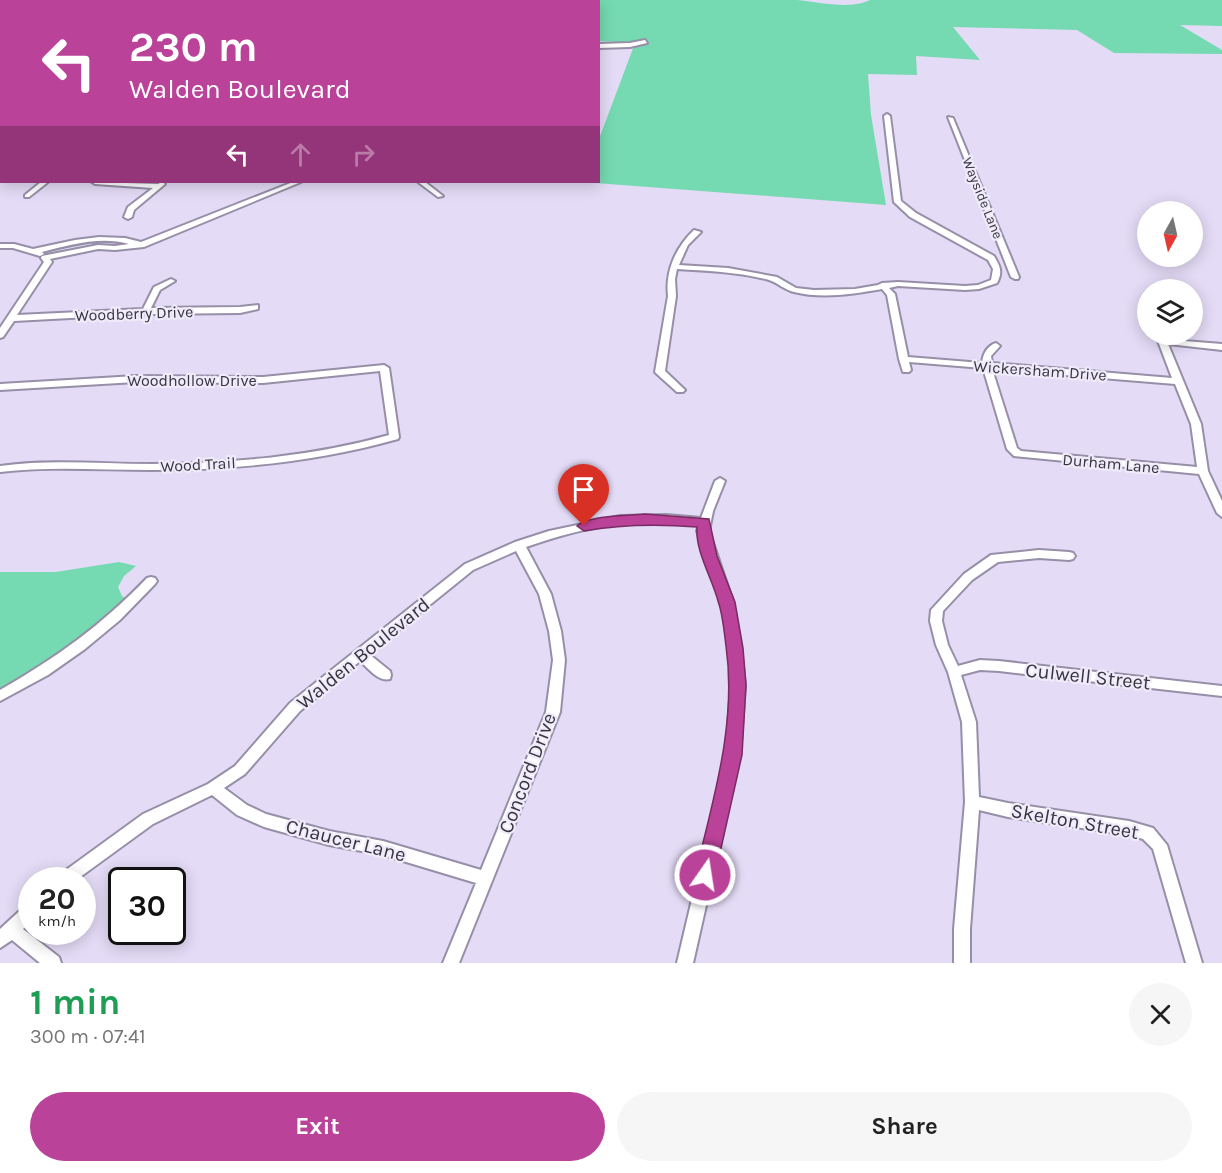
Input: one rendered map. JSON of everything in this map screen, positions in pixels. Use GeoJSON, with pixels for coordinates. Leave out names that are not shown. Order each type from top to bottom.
{"type":"FeatureCollection","features":[{"type":"Feature","properties":{"kind":"street"},"geometry":{"type":"LineString","coordinates":[[600,45],[630,45],[645,42]]}},
{"type":"Feature","properties":{"kind":"street"},"geometry":{"type":"LineString","coordinates":[[676,267],[736,272],[774,279],[794,290],[813,292],[855,291],[882,285],[965,288],[979,287],[994,281],[998,274],[991,258],[913,215],[898,202],[887,116]]}},
{"type":"Feature","properties":{"kind":"street","name":"Wayside Lane"},"geometry":{"type":"LineString","coordinates":[[950,118],[1015,277]]}},
{"type":"Feature","properties":{"kind":"street"},"geometry":{"type":"LineString","coordinates":[[27,196],[44,183]]}},
{"type":"Feature","properties":{"kind":"street"},"geometry":{"type":"LineString","coordinates":[[128,183],[162,184]]}},
{"type":"Feature","properties":{"kind":"street"},"geometry":{"type":"LineString","coordinates":[[45,258],[98,247],[116,248],[141,245],[296,183]]}},
{"type":"Feature","properties":{"kind":"street"},"geometry":{"type":"LineString","coordinates":[[422,183],[440,196]]}},
{"type":"Feature","properties":{"kind":"street"},"geometry":{"type":"LineString","coordinates":[[128,218],[131,210],[162,184]]}},
{"type":"Feature","properties":{"kind":"street"},"geometry":{"type":"LineString","coordinates":[[680,390],[660,372],[672,296],[669,286],[686,239],[697,232]]}},
{"type":"Feature","properties":{"kind":"street"},"geometry":{"type":"LineString","coordinates":[[36,251],[99,237],[122,239],[141,245]]}},
{"type":"Feature","properties":{"kind":"street"},"geometry":{"type":"LineString","coordinates":[[87,249],[89,239]]}},
{"type":"Feature","properties":{"kind":"street"},"geometry":{"type":"LineString","coordinates":[[0,246],[14,246],[36,251],[48,262],[0,335]]}},
{"type":"Feature","properties":{"kind":"street"},"geometry":{"type":"LineString","coordinates":[[146,311],[157,289],[171,281]]}},
{"type":"Feature","properties":{"kind":"street"},"geometry":{"type":"LineString","coordinates":[[882,285],[891,294],[906,370]]}},
{"type":"Feature","properties":{"kind":"street","name":"Woodberry Drive"},"geometry":{"type":"LineString","coordinates":[[13,318],[146,311],[240,310],[255,307]]}},
{"type":"Feature","properties":{"kind":"street"},"geometry":{"type":"LineString","coordinates":[[1222,347],[1162,341],[1196,424],[1203,471],[1222,513]]}},
{"type":"Feature","properties":{"kind":"street"},"geometry":{"type":"LineString","coordinates":[[987,366],[987,355],[996,346]]}},
{"type":"Feature","properties":{"kind":"street","name":"Wickersham Drive"},"geometry":{"type":"LineString","coordinates":[[903,359],[1177,381]]}},
{"type":"Feature","properties":{"kind":"street","name":"Durham Lane"},"geometry":{"type":"LineString","coordinates":[[987,366],[1012,448],[1018,454],[1203,471]]}},
{"type":"Feature","properties":{"kind":"street","name":"Woodhollow Drive"},"geometry":{"type":"LineString","coordinates":[[0,387],[136,379],[263,380],[384,369],[394,437]]}},
{"type":"Feature","properties":{"kind":"street","name":"Wood Trail"},"geometry":{"type":"LineString","coordinates":[[0,469],[68,464],[152,467],[279,459],[341,452],[394,437]]}},
{"type":"Feature","properties":{"kind":"street"},"geometry":{"type":"LineString","coordinates":[[685,963],[733,755],[738,685],[735,648],[727,602],[710,556],[704,531],[704,522],[720,482]]}},
{"type":"Feature","properties":{"kind":"street","name":"Walden Boulevard"},"geometry":{"type":"LineString","coordinates":[[82,867],[148,819],[213,788],[240,770],[294,707],[469,567],[519,545],[553,534],[620,520],[666,519],[704,522]]}},
{"type":"Feature","properties":{"kind":"street","name":"Concord Drive"},"geometry":{"type":"LineString","coordinates":[[451,963],[553,712],[559,660],[555,632],[545,594],[519,545]]}},
{"type":"Feature","properties":{"kind":"street"},"geometry":{"type":"LineString","coordinates":[[962,963],[962,929],[972,802],[969,722],[954,672],[942,645],[936,621],[937,610],[944,600],[981,567],[995,558],[1039,554],[1069,556]]}},
{"type":"Feature","properties":{"kind":"street"},"geometry":{"type":"LineString","coordinates":[[0,696],[39,675],[90,641],[128,608],[151,581]]}},
{"type":"Feature","properties":{"kind":"street"},"geometry":{"type":"LineString","coordinates":[[360,653],[385,675]]}},
{"type":"Feature","properties":{"kind":"street","name":"Culwell Street"},"geometry":{"type":"LineString","coordinates":[[954,672],[980,665],[999,666],[1222,691]]}},
{"type":"Feature","properties":{"kind":"street","name":"Chaucer Lane"},"geometry":{"type":"LineString","coordinates":[[213,788],[242,810],[264,820],[329,838],[383,848],[486,879]]}},
{"type":"Feature","properties":{"kind":"street","name":"Skelton Street"},"geometry":{"type":"LineString","coordinates":[[972,802],[1148,833],[1159,845],[1194,963]]}},
{"type":"Feature","properties":{"kind":"street"},"geometry":{"type":"LineString","coordinates":[[18,923],[6,935],[53,963]]}},
{"type":"Feature","properties":{"kind":"green space"},"geometry":{"type":"Polygon","coordinates":[[[600,0],[797,0],[844,5],[870,0],[1222,0],[1222,26],[1180,25],[1222,50],[1222,54],[1114,53],[1077,30],[953,27],[980,60],[916,56],[917,75],[868,74],[871,115],[886,205],[595,183],[600,183],[600,136],[635,43],[600,41],[600,0]]]}},
{"type":"Feature","properties":{"kind":"green space"},"geometry":{"type":"Polygon","coordinates":[[[119,562],[136,566],[124,576],[118,587],[122,596],[127,600],[81,644],[0,693],[0,572],[56,572],[119,562]]]}},
{"type":"Feature","properties":{"kind":"route"},"geometry":{"type":"LineString","coordinates":[[584,526],[620,520],[645,519],[704,522],[710,556],[727,602],[735,648],[738,685],[733,755],[705,875]]}}]}
